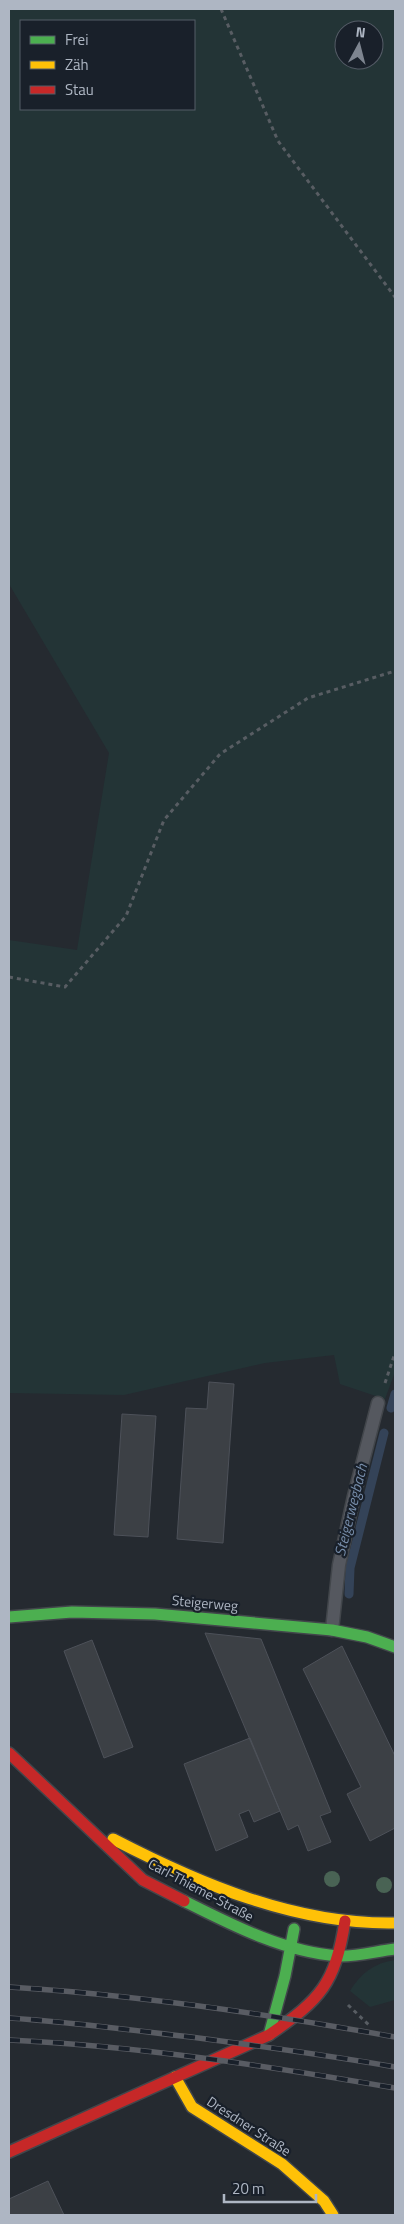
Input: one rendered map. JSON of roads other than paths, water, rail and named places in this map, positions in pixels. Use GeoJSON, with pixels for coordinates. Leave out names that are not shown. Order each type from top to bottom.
{"type":"FeatureCollection","features":[{"type":"Feature","properties":{"kind":"street","name":"Steigerweg"},"geometry":{"type":"LineString","coordinates":[[9,1617],[72,1612],[155,1614],[332,1630],[367,1637],[395,1647]]}},
{"type":"Feature","properties":{"kind":"street","name":"Carl-Thieme-Straße"},"geometry":{"type":"LineString","coordinates":[[9,1753],[52,1796],[143,1880],[242,1930],[290,1947]]}},
{"type":"Feature","properties":{"kind":"street","name":"Carl-Thieme-Straße"},"geometry":{"type":"LineString","coordinates":[[85,1825],[159,1863],[297,1912]]}},
{"type":"Feature","properties":{"kind":"street"},"geometry":{"type":"LineString","coordinates":[[269,2035],[297,1912],[360,1924],[395,1923]]}},
{"type":"Feature","properties":{"kind":"street"},"geometry":{"type":"LineString","coordinates":[[9,2152],[269,2035],[306,2008],[321,1993],[339,1956],[345,1921]]}},
{"type":"Feature","properties":{"kind":"street"},"geometry":{"type":"LineString","coordinates":[[290,1947],[339,1956],[395,1949]]}},
{"type":"Feature","properties":{"kind":"street","name":"Dresdner Straße"},"geometry":{"type":"LineString","coordinates":[[175,2077],[192,2107],[282,2164],[324,2201],[333,2215]]}},
{"type":"Feature","properties":{"kind":"lane"},"geometry":{"type":"LineString","coordinates":[[332,1630],[339,1565],[354,1496],[378,1403]]}},
{"type":"Feature","properties":{"kind":"waterway","name":"Steigerwegbach"},"geometry":{"type":"LineString","coordinates":[[391,1408],[395,1394]]}},
{"type":"Feature","properties":{"kind":"waterway","name":"Steigerwegbach"},"geometry":{"type":"LineString","coordinates":[[349,1594],[350,1568],[384,1433]]}},
{"type":"Feature","properties":{"kind":"railway"},"geometry":{"type":"LineString","coordinates":[[9,1987],[203,2006],[395,2037]]}},
{"type":"Feature","properties":{"kind":"railway"},"geometry":{"type":"LineString","coordinates":[[9,2018],[191,2037],[395,2067]]}},
{"type":"Feature","properties":{"kind":"railway"},"geometry":{"type":"LineString","coordinates":[[9,2040],[106,2047],[203,2058],[395,2088]]}}]}
